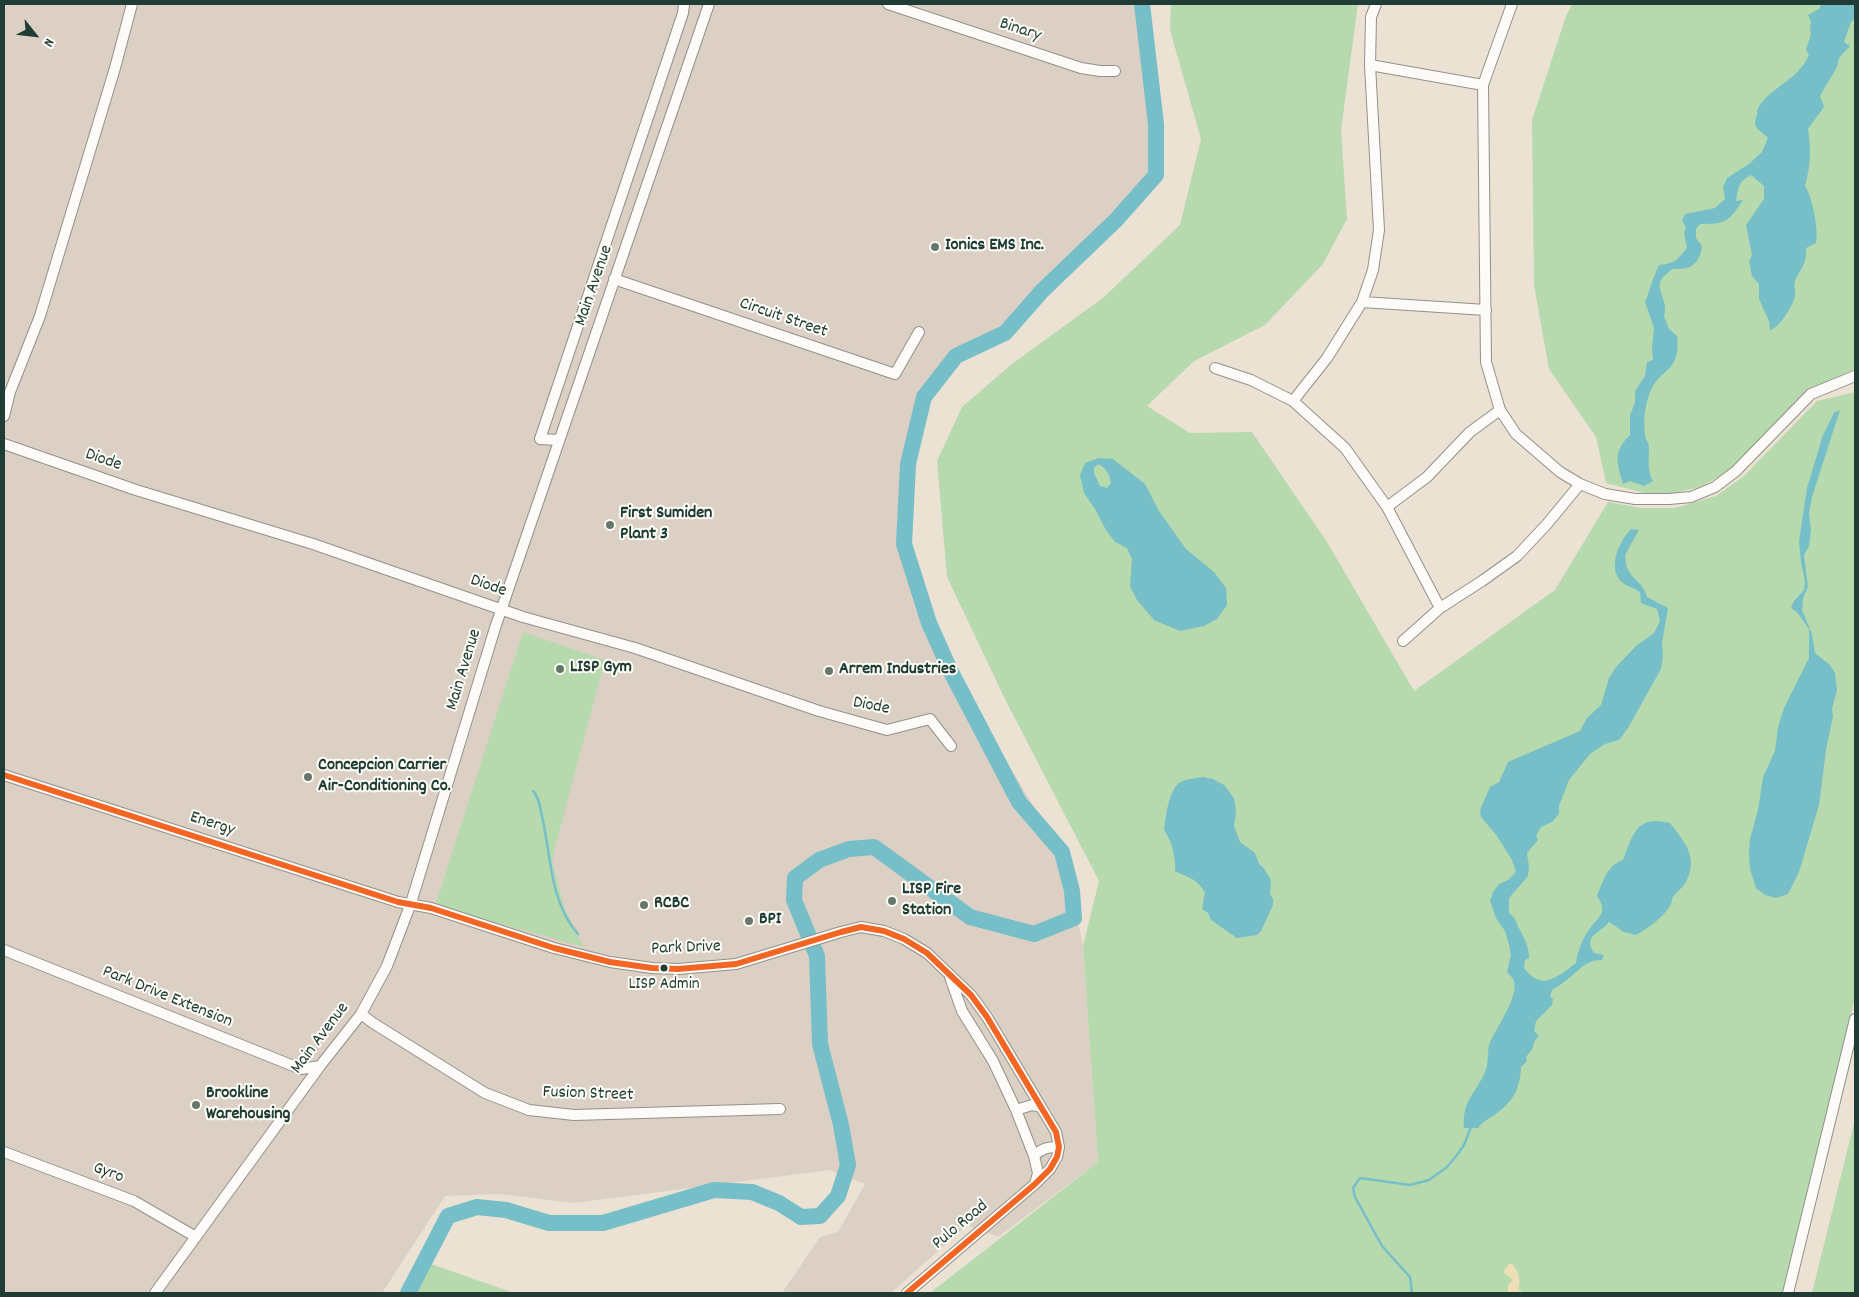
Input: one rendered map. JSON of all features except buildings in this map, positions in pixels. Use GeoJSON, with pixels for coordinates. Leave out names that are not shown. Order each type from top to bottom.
{"type":"FeatureCollection","features":[{"type":"Feature","properties":{"kind":"street"},"geometry":{"type":"LineString","coordinates":[[4,416],[10,392],[40,316],[115,68],[132,4]]}},
{"type":"Feature","properties":{"kind":"street"},"geometry":{"type":"LineString","coordinates":[[559,440],[540,439],[683,13],[684,4]]}},
{"type":"Feature","properties":{"kind":"street","name":"Main Avenue"},"geometry":{"type":"LineString","coordinates":[[155,1293],[320,1066],[361,1014],[387,966],[411,903],[502,609],[709,4]]}},
{"type":"Feature","properties":{"kind":"street","name":"Binary"},"geometry":{"type":"LineString","coordinates":[[888,4],[1081,68],[1115,72]]}},
{"type":"Feature","properties":{"kind":"street"},"geometry":{"type":"LineString","coordinates":[[1293,401],[1327,358],[1362,302],[1373,270],[1379,230],[1370,65],[1372,17],[1376,4]]}},
{"type":"Feature","properties":{"kind":"street"},"geometry":{"type":"LineString","coordinates":[[1512,4],[1483,85],[1486,362],[1500,410],[1516,434],[1560,472],[1580,484],[1605,494],[1635,499],[1670,499],[1691,496],[1715,487],[1736,471],[1811,394],[1855,376]]}},
{"type":"Feature","properties":{"kind":"street"},"geometry":{"type":"LineString","coordinates":[[1370,65],[1483,85]]}},
{"type":"Feature","properties":{"kind":"street","name":"Circuit Street"},"geometry":{"type":"LineString","coordinates":[[614,278],[895,374],[919,332]]}},
{"type":"Feature","properties":{"kind":"street"},"geometry":{"type":"LineString","coordinates":[[1362,302],[1486,310]]}},
{"type":"Feature","properties":{"kind":"street"},"geometry":{"type":"LineString","coordinates":[[1215,368],[1251,380],[1293,401],[1345,448],[1387,507],[1440,608]]}},
{"type":"Feature","properties":{"kind":"street"},"geometry":{"type":"LineString","coordinates":[[1387,507],[1427,477],[1470,432],[1500,410]]}},
{"type":"Feature","properties":{"kind":"street","name":"Diode"},"geometry":{"type":"LineString","coordinates":[[4,444],[136,490],[313,544],[524,617],[635,648],[819,711],[887,730],[930,719],[951,746]]}},
{"type":"Feature","properties":{"kind":"street"},"geometry":{"type":"LineString","coordinates":[[1403,641],[1440,608],[1517,556],[1547,524],[1580,484]]}},
{"type":"Feature","properties":{"kind":"street","name":"Energy"},"geometry":{"type":"LineString","coordinates":[[4,775],[398,902],[411,903]]}},
{"type":"Feature","properties":{"kind":"street","name":"Park Drive"},"geometry":{"type":"LineString","coordinates":[[411,903],[554,948],[610,962],[652,968],[678,969],[736,964],[861,927],[891,934],[904,939],[927,953],[971,995],[987,1017],[1056,1132],[1059,1147]]}},
{"type":"Feature","properties":{"kind":"street","name":"Park Drive Extension"},"geometry":{"type":"LineString","coordinates":[[4,950],[301,1070],[320,1066]]}},
{"type":"Feature","properties":{"kind":"street","name":"Park Drive"},"geometry":{"type":"LineString","coordinates":[[950,976],[962,1011],[992,1061],[1016,1110],[1034,1156],[1038,1173],[1036,1184]]}},
{"type":"Feature","properties":{"kind":"street","name":"Fusion Street"},"geometry":{"type":"LineString","coordinates":[[361,1014],[485,1093],[529,1110],[574,1115],[780,1108]]}},
{"type":"Feature","properties":{"kind":"street"},"geometry":{"type":"LineString","coordinates":[[1788,1293],[1855,1019]]}},
{"type":"Feature","properties":{"kind":"street"},"geometry":{"type":"LineString","coordinates":[[1016,1110],[1032,1105],[1040,1106]]}},
{"type":"Feature","properties":{"kind":"street"},"geometry":{"type":"LineString","coordinates":[[1034,1156],[1042,1149],[1059,1147],[1057,1157],[1050,1169],[1036,1184]]}},
{"type":"Feature","properties":{"kind":"street","name":"Gyro"},"geometry":{"type":"LineString","coordinates":[[4,1152],[134,1201],[196,1237]]}},
{"type":"Feature","properties":{"kind":"street","name":"Pulo Road"},"geometry":{"type":"LineString","coordinates":[[907,1293],[1036,1184]]}},
{"type":"Feature","properties":{"kind":"shaded area"},"geometry":{"type":"Polygon","coordinates":[[[4,4],[1136,4],[1156,175],[1116,220],[1042,291],[1005,333],[956,356],[924,397],[908,464],[904,544],[929,623],[950,670],[1062,852],[1083,946],[1098,1162],[998,1237],[967,1225],[891,1293],[782,1293],[820,1237],[838,1232],[865,1184],[830,1170],[574,1203],[500,1194],[445,1196],[382,1293],[4,1293],[4,4]]]}},
{"type":"Feature","properties":{"kind":"green space"},"geometry":{"type":"Polygon","coordinates":[[[1171,4],[1358,4],[1341,130],[1347,219],[1323,264],[1265,325],[1194,361],[1147,406],[1190,433],[1252,432],[1327,542],[1414,691],[1555,590],[1608,502],[1641,508],[1675,508],[1716,496],[1744,476],[1817,401],[1855,392],[1855,998],[1782,1293],[930,1293],[1098,1162],[1083,946],[1099,881],[1005,699],[947,577],[937,461],[962,407],[1012,364],[1104,297],[1180,225],[1201,139],[1170,30],[1171,4]]]}},
{"type":"Feature","properties":{"kind":"green space"},"geometry":{"type":"Polygon","coordinates":[[[1572,4],[1855,4],[1855,369],[1808,390],[1723,475],[1699,487],[1667,495],[1644,493],[1606,483],[1596,437],[1549,369],[1534,285],[1532,120],[1566,16],[1572,4]]]}},
{"type":"Feature","properties":{"kind":"green space"},"geometry":{"type":"Polygon","coordinates":[[[523,632],[605,660],[552,859],[564,907],[584,947],[435,906],[523,632]]]}},
{"type":"Feature","properties":{"kind":"green space"},"geometry":{"type":"Polygon","coordinates":[[[1855,1119],[1855,1293],[1812,1293],[1855,1119]]]}},
{"type":"Feature","properties":{"kind":"green space"},"geometry":{"type":"Polygon","coordinates":[[[431,1264],[514,1293],[414,1293],[431,1264]]]}},
{"type":"Feature","properties":{"kind":"sand"},"geometry":{"type":"Polygon","coordinates":[[[1509,1264],[1512,1264],[1518,1272],[1520,1282],[1518,1288],[1523,1293],[1511,1293],[1508,1291],[1508,1285],[1513,1280],[1505,1274],[1504,1270],[1509,1264]]]}},
{"type":"Feature","properties":{"kind":"water"},"geometry":{"type":"Polygon","coordinates":[[[1822,4],[1855,4],[1855,18],[1851,22],[1844,42],[1850,46],[1839,58],[1837,67],[1820,96],[1824,107],[1808,129],[1810,158],[1805,186],[1814,213],[1817,237],[1816,243],[1806,248],[1805,262],[1794,283],[1794,300],[1789,311],[1781,321],[1770,330],[1769,321],[1759,299],[1759,284],[1752,276],[1749,261],[1752,255],[1746,225],[1764,199],[1764,186],[1751,175],[1743,180],[1739,186],[1736,201],[1743,200],[1730,217],[1722,222],[1700,224],[1696,229],[1696,238],[1702,246],[1696,262],[1689,267],[1672,269],[1661,280],[1660,288],[1665,306],[1664,316],[1669,329],[1677,336],[1677,348],[1673,364],[1654,384],[1650,392],[1644,418],[1645,436],[1649,446],[1649,470],[1653,481],[1644,486],[1630,481],[1623,484],[1618,464],[1618,453],[1624,441],[1630,435],[1630,415],[1635,403],[1635,391],[1645,376],[1647,362],[1653,360],[1654,328],[1645,302],[1659,265],[1676,260],[1687,248],[1684,233],[1686,227],[1682,221],[1685,214],[1715,208],[1725,199],[1723,187],[1727,178],[1749,164],[1762,152],[1768,138],[1755,124],[1757,110],[1769,95],[1798,72],[1804,64],[1809,55],[1806,50],[1811,34],[1811,22],[1808,15],[1819,9],[1822,4]]]}},
{"type":"Feature","properties":{"kind":"water"},"geometry":{"type":"Polygon","coordinates":[[[1840,410],[1812,497],[1809,513],[1811,530],[1809,546],[1804,555],[1808,587],[1803,598],[1802,610],[1812,634],[1815,653],[1830,665],[1835,673],[1837,690],[1832,709],[1833,716],[1826,750],[1819,805],[1799,872],[1788,894],[1776,898],[1765,895],[1756,888],[1750,869],[1750,839],[1758,810],[1763,777],[1775,751],[1778,727],[1784,708],[1809,658],[1809,629],[1797,612],[1791,608],[1794,601],[1804,590],[1805,581],[1799,541],[1807,488],[1823,435],[1834,413],[1840,410]]]}},
{"type":"Feature","properties":{"kind":"water"},"geometry":{"type":"Polygon","coordinates":[[[1099,458],[1113,459],[1145,484],[1159,511],[1186,549],[1214,572],[1226,588],[1227,605],[1217,619],[1204,626],[1180,631],[1154,620],[1137,600],[1130,586],[1132,559],[1127,548],[1115,542],[1084,493],[1080,475],[1085,463],[1099,458]],[[1098,464],[1094,468],[1094,473],[1100,486],[1107,488],[1111,483],[1107,472],[1104,467],[1098,464]]]}},
{"type":"Feature","properties":{"kind":"water"},"geometry":{"type":"Polygon","coordinates":[[[1631,529],[1639,530],[1625,555],[1628,570],[1642,586],[1647,597],[1668,608],[1662,643],[1663,657],[1661,669],[1628,728],[1619,740],[1605,744],[1590,754],[1569,780],[1559,806],[1559,814],[1552,822],[1541,827],[1536,836],[1538,840],[1527,853],[1528,876],[1509,898],[1509,913],[1515,919],[1528,950],[1529,958],[1525,960],[1524,968],[1531,975],[1543,981],[1556,977],[1576,963],[1585,937],[1602,911],[1597,896],[1603,880],[1613,865],[1623,860],[1633,835],[1643,824],[1650,821],[1670,823],[1688,850],[1691,864],[1690,873],[1685,884],[1673,897],[1668,909],[1646,929],[1636,935],[1624,932],[1609,922],[1591,938],[1591,947],[1594,953],[1604,955],[1602,960],[1588,963],[1552,990],[1550,996],[1553,999],[1552,1005],[1536,1021],[1534,1031],[1539,1036],[1526,1057],[1527,1061],[1521,1067],[1519,1082],[1514,1095],[1506,1106],[1483,1122],[1478,1128],[1464,1128],[1467,1104],[1485,1072],[1489,1045],[1510,1005],[1515,988],[1513,980],[1507,972],[1511,955],[1505,931],[1496,918],[1490,901],[1493,892],[1499,884],[1508,880],[1516,872],[1512,860],[1497,836],[1481,817],[1480,810],[1490,787],[1499,782],[1508,762],[1580,731],[1587,718],[1601,705],[1609,678],[1616,667],[1636,646],[1654,633],[1660,621],[1657,609],[1641,603],[1640,592],[1623,583],[1615,570],[1616,556],[1619,548],[1631,529]]]}},
{"type":"Feature","properties":{"kind":"water"},"geometry":{"type":"Polygon","coordinates":[[[1203,777],[1213,779],[1224,785],[1234,798],[1236,811],[1234,826],[1240,842],[1255,853],[1259,864],[1271,880],[1270,894],[1273,899],[1273,905],[1261,931],[1257,935],[1237,938],[1211,920],[1208,913],[1202,909],[1205,892],[1195,881],[1175,871],[1173,850],[1164,830],[1170,799],[1175,787],[1179,783],[1203,777]]]}},
{"type":"Feature","properties":{"kind":"waterway"},"geometry":{"type":"LineString","coordinates":[[408,1293],[448,1216],[477,1207],[506,1210],[549,1223],[603,1223],[714,1190],[752,1192],[779,1203],[801,1217],[820,1216],[838,1196],[848,1165],[841,1125],[820,1044],[817,956],[794,900],[795,878],[819,860],[849,849],[874,847],[970,917],[1034,934],[1074,918],[1072,891],[1062,852],[1019,802],[950,670],[929,623],[904,544],[908,464],[924,397],[956,356],[1005,333],[1042,291],[1116,220],[1156,175],[1156,124],[1142,4]]}},
{"type":"Feature","properties":{"kind":"waterway"},"geometry":{"type":"LineString","coordinates":[[533,791],[537,796],[540,806],[557,893],[569,922],[578,934]]}},
{"type":"Feature","properties":{"kind":"waterway"},"geometry":{"type":"LineString","coordinates":[[1412,1293],[1410,1277],[1382,1246],[1355,1197],[1353,1188],[1360,1178],[1410,1185],[1429,1180],[1447,1167],[1457,1155],[1464,1145],[1471,1127]]}},
{"type":"Feature","properties":{"kind":"transit line"},"geometry":{"type":"LineString","coordinates":[[4,775],[398,902],[431,908],[554,948],[610,962],[652,968],[678,969],[736,964],[861,927],[884,931],[904,939],[927,953],[971,995],[987,1017],[1056,1132],[1059,1147],[1057,1157],[1050,1169],[1035,1184],[907,1293]]}},
{"type":"Feature","properties":{"kind":"place","name":"Ionics EMS Inc."},"geometry":{"type":"Point","coordinates":[935,247]}},
{"type":"Feature","properties":{"kind":"place","name":"First Sumiden Plant 3"},"geometry":{"type":"Point","coordinates":[610,525]}},
{"type":"Feature","properties":{"kind":"place","name":"LISP Gym"},"geometry":{"type":"Point","coordinates":[560,669]}},
{"type":"Feature","properties":{"kind":"place","name":"Arrem Industries"},"geometry":{"type":"Point","coordinates":[829,671]}},
{"type":"Feature","properties":{"kind":"place","name":"Concepcion Carrier Air-Conditioning Co."},"geometry":{"type":"Point","coordinates":[308,777]}},
{"type":"Feature","properties":{"kind":"place","name":"LISP Fire Station"},"geometry":{"type":"Point","coordinates":[892,901]}},
{"type":"Feature","properties":{"kind":"place","name":"RCBC"},"geometry":{"type":"Point","coordinates":[644,905]}},
{"type":"Feature","properties":{"kind":"place","name":"BPI"},"geometry":{"type":"Point","coordinates":[749,921]}},
{"type":"Feature","properties":{"kind":"place","name":"LISP Admin"},"geometry":{"type":"Point","coordinates":[664,968]}},
{"type":"Feature","properties":{"kind":"place","name":"Brookline Warehousing"},"geometry":{"type":"Point","coordinates":[196,1105]}}]}
